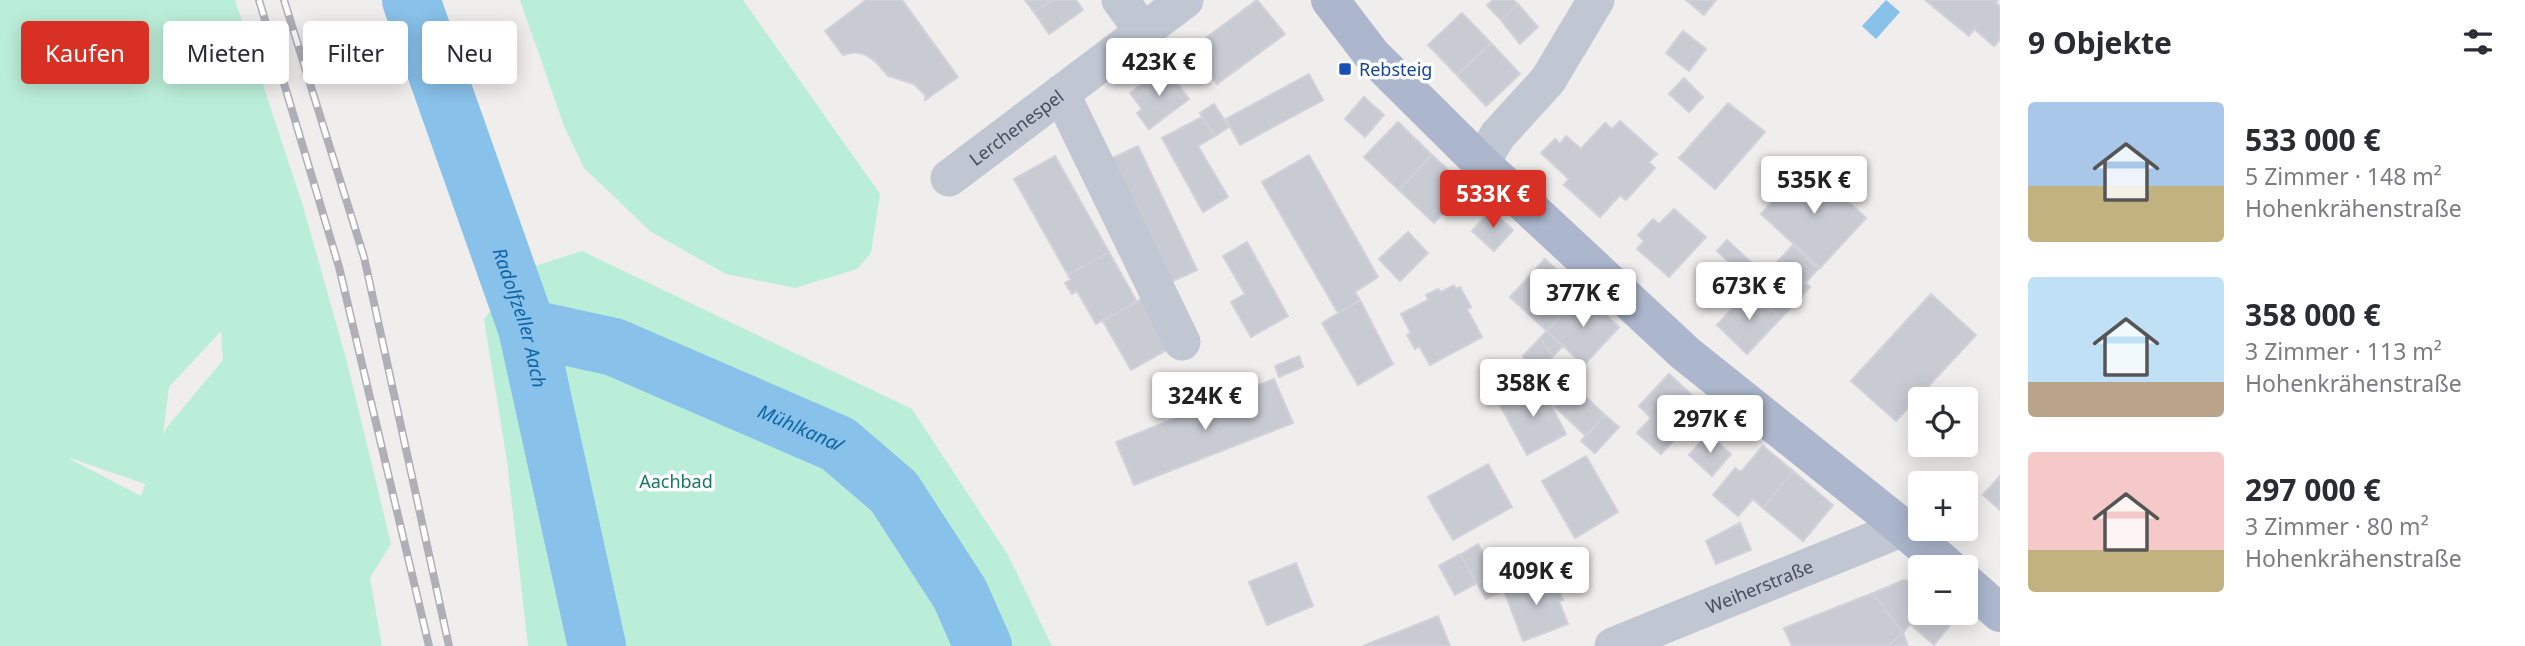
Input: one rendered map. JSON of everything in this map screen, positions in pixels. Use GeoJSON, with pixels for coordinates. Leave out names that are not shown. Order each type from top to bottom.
{"type":"FeatureCollection","features":[{"type":"Feature","properties":{"kind":"main road"},"geometry":{"type":"LineString","coordinates":[[1330,0],[1372,55],[1480,163],[1685,353],[1934,555]]}},
{"type":"Feature","properties":{"kind":"main road"},"geometry":{"type":"LineString","coordinates":[[1978,593],[2000,612]]}},
{"type":"Feature","properties":{"kind":"street"},"geometry":{"type":"LineString","coordinates":[[1120,0],[1143,31]]}},
{"type":"Feature","properties":{"kind":"street","name":"Lerchenespel"},"geometry":{"type":"LineString","coordinates":[[949,178],[1185,0]]}},
{"type":"Feature","properties":{"kind":"street"},"geometry":{"type":"LineString","coordinates":[[1480,163],[1498,135],[1549,80],[1596,0]]}},
{"type":"Feature","properties":{"kind":"street"},"geometry":{"type":"LineString","coordinates":[[1061,93],[1182,342]]}},
{"type":"Feature","properties":{"kind":"street","name":"Weiherstraße"},"geometry":{"type":"LineString","coordinates":[[1613,646],[1903,528]]}},
{"type":"Feature","properties":{"kind":"green space"},"geometry":{"type":"Polygon","coordinates":[[[0,0],[235,0],[242,21],[163,21],[163,84],[263,84],[303,206],[347,362],[391,544],[370,578],[382,646],[0,646],[0,0]],[[221,331],[169,387],[163,435],[167,427],[223,360],[221,331]],[[70,458],[141,496],[145,484],[70,458]]]}},
{"type":"Feature","properties":{"kind":"green space"},"geometry":{"type":"Polygon","coordinates":[[[520,0],[743,0],[880,194],[871,253],[857,269],[795,288],[726,274],[650,231],[584,168],[564,126],[520,0]]]}},
{"type":"Feature","properties":{"kind":"green space","name":"Aachbad"},"geometry":{"type":"Polygon","coordinates":[[[582,251],[912,409],[1008,555],[1052,646],[528,646],[507,461],[484,319],[522,270],[582,251]]]}},
{"type":"Feature","properties":{"kind":"water"},"geometry":{"type":"Polygon","coordinates":[[[1886,0],[1900,12],[1876,39],[1862,26],[1886,0]]]}},
{"type":"Feature","properties":{"kind":"building"},"geometry":{"type":"Polygon","coordinates":[[[866,0],[902,0],[958,77],[925,100],[925,95],[914,84],[888,76],[866,55],[855,52],[843,55],[825,31],[866,0]]]}},
{"type":"Feature","properties":{"kind":"building"},"geometry":{"type":"Polygon","coordinates":[[[1025,0],[1052,0],[1034,12],[1025,0]]]}},
{"type":"Feature","properties":{"kind":"building"},"geometry":{"type":"Polygon","coordinates":[[[1052,0],[1076,0],[1083,10],[1049,34],[1034,12],[1052,0]]]}},
{"type":"Feature","properties":{"kind":"building"},"geometry":{"type":"Polygon","coordinates":[[[1257,0],[1285,34],[1217,84],[1191,49],[1257,0]]]}},
{"type":"Feature","properties":{"kind":"building"},"geometry":{"type":"Polygon","coordinates":[[[1493,0],[1513,0],[1518,4],[1501,20],[1487,5],[1493,0]]]}},
{"type":"Feature","properties":{"kind":"building"},"geometry":{"type":"Polygon","coordinates":[[[1686,0],[1716,0],[1704,15],[1686,0]]]}},
{"type":"Feature","properties":{"kind":"building"},"geometry":{"type":"Polygon","coordinates":[[[1925,0],[1998,0],[1996,3],[2000,6],[2000,39],[1994,46],[1974,29],[1969,36],[1925,0]]]}},
{"type":"Feature","properties":{"kind":"building"},"geometry":{"type":"Polygon","coordinates":[[[1518,4],[1538,27],[1520,44],[1501,20],[1518,4]]]}},
{"type":"Feature","properties":{"kind":"building"},"geometry":{"type":"Polygon","coordinates":[[[1462,13],[1491,43],[1457,75],[1428,45],[1462,13]]]}},
{"type":"Feature","properties":{"kind":"building"},"geometry":{"type":"Polygon","coordinates":[[[1683,31],[1706,49],[1689,71],[1666,53],[1683,31]]]}},
{"type":"Feature","properties":{"kind":"building"},"geometry":{"type":"Polygon","coordinates":[[[1491,43],[1520,74],[1486,106],[1457,75],[1491,43]]]}},
{"type":"Feature","properties":{"kind":"building"},"geometry":{"type":"Polygon","coordinates":[[[1165,67],[1189,99],[1149,129],[1137,113],[1142,109],[1130,93],[1165,67]]]}},
{"type":"Feature","properties":{"kind":"building"},"geometry":{"type":"Polygon","coordinates":[[[1309,74],[1323,100],[1240,145],[1226,119],[1309,74]]]}},
{"type":"Feature","properties":{"kind":"building"},"geometry":{"type":"Polygon","coordinates":[[[1684,78],[1703,97],[1689,112],[1669,94],[1684,78]]]}},
{"type":"Feature","properties":{"kind":"building"},"geometry":{"type":"Polygon","coordinates":[[[1364,97],[1384,115],[1365,137],[1345,119],[1364,97]]]}},
{"type":"Feature","properties":{"kind":"building"},"geometry":{"type":"Polygon","coordinates":[[[1728,103],[1765,132],[1715,189],[1679,158],[1728,103]]]}},
{"type":"Feature","properties":{"kind":"building"},"geometry":{"type":"Polygon","coordinates":[[[1214,104],[1229,127],[1215,136],[1200,113],[1214,104]]]}},
{"type":"Feature","properties":{"kind":"building"},"geometry":{"type":"Polygon","coordinates":[[[1202,117],[1215,136],[1198,146],[1228,197],[1203,212],[1162,138],[1202,117]]]}},
{"type":"Feature","properties":{"kind":"building"},"geometry":{"type":"Polygon","coordinates":[[[1620,121],[1657,154],[1649,162],[1655,168],[1626,200],[1620,195],[1600,217],[1564,185],[1569,179],[1541,153],[1555,139],[1560,144],[1566,136],[1581,149],[1605,123],[1612,129],[1620,121]]]}},
{"type":"Feature","properties":{"kind":"building"},"geometry":{"type":"Polygon","coordinates":[[[1398,122],[1432,155],[1399,190],[1364,157],[1398,122]]]}},
{"type":"Feature","properties":{"kind":"building"},"geometry":{"type":"Polygon","coordinates":[[[1138,146],[1197,270],[1167,284],[1108,160],[1138,146]]]}},
{"type":"Feature","properties":{"kind":"building"},"geometry":{"type":"Polygon","coordinates":[[[1309,155],[1378,277],[1355,292],[1360,300],[1338,313],[1262,182],[1309,155]]]}},
{"type":"Feature","properties":{"kind":"building"},"geometry":{"type":"Polygon","coordinates":[[[1432,155],[1467,187],[1434,223],[1399,190],[1432,155]]]}},
{"type":"Feature","properties":{"kind":"building"},"geometry":{"type":"Polygon","coordinates":[[[1055,156],[1109,252],[1068,275],[1014,179],[1055,156]]]}},
{"type":"Feature","properties":{"kind":"building"},"geometry":{"type":"Polygon","coordinates":[[[1807,164],[1866,218],[1820,268],[1761,214],[1807,164]]]}},
{"type":"Feature","properties":{"kind":"building"},"geometry":{"type":"Polygon","coordinates":[[[1674,209],[1706,237],[1669,277],[1637,249],[1644,241],[1638,235],[1653,219],[1659,224],[1674,209]]]}},
{"type":"Feature","properties":{"kind":"building"},"geometry":{"type":"Polygon","coordinates":[[[1491,210],[1513,230],[1494,251],[1472,231],[1491,210]]]}},
{"type":"Feature","properties":{"kind":"building"},"geometry":{"type":"Polygon","coordinates":[[[1408,232],[1428,253],[1400,281],[1379,259],[1408,232]]]}},
{"type":"Feature","properties":{"kind":"building"},"geometry":{"type":"Polygon","coordinates":[[[1727,240],[1751,262],[1741,273],[1717,251],[1727,240]]]}},
{"type":"Feature","properties":{"kind":"building"},"geometry":{"type":"Polygon","coordinates":[[[1247,242],[1288,316],[1251,337],[1231,302],[1245,294],[1223,256],[1247,242]]]}},
{"type":"Feature","properties":{"kind":"building"},"geometry":{"type":"Polygon","coordinates":[[[1793,245],[1818,269],[1805,283],[1780,259],[1793,245]]]}},
{"type":"Feature","properties":{"kind":"building"},"geometry":{"type":"Polygon","coordinates":[[[1109,252],[1137,302],[1096,324],[1077,291],[1072,294],[1065,283],[1071,280],[1068,275],[1109,252]]]}},
{"type":"Feature","properties":{"kind":"building"},"geometry":{"type":"Polygon","coordinates":[[[1545,259],[1582,293],[1547,331],[1510,297],[1545,259]]]}},
{"type":"Feature","properties":{"kind":"building"},"geometry":{"type":"Polygon","coordinates":[[[1780,259],[1810,287],[1781,318],[1750,290],[1780,259]]]}},
{"type":"Feature","properties":{"kind":"building"},"geometry":{"type":"Polygon","coordinates":[[[1454,285],[1456,289],[1460,287],[1471,307],[1467,309],[1482,337],[1430,365],[1419,346],[1415,349],[1407,335],[1411,333],[1401,314],[1428,300],[1426,295],[1438,289],[1441,292],[1454,285]]]}},
{"type":"Feature","properties":{"kind":"building"},"geometry":{"type":"Polygon","coordinates":[[[1750,290],[1781,318],[1747,354],[1717,325],[1750,290]]]}},
{"type":"Feature","properties":{"kind":"building"},"geometry":{"type":"Polygon","coordinates":[[[1582,293],[1619,327],[1584,365],[1547,331],[1582,293]]]}},
{"type":"Feature","properties":{"kind":"building"},"geometry":{"type":"Polygon","coordinates":[[[1931,294],[1976,335],[1928,387],[1908,387],[1908,408],[1896,421],[1851,381],[1931,294]]]}},
{"type":"Feature","properties":{"kind":"building"},"geometry":{"type":"Polygon","coordinates":[[[1143,298],[1170,348],[1131,370],[1103,321],[1143,298]]]}},
{"type":"Feature","properties":{"kind":"building"},"geometry":{"type":"Polygon","coordinates":[[[1360,300],[1393,364],[1358,385],[1322,323],[1360,300]]]}},
{"type":"Feature","properties":{"kind":"building"},"geometry":{"type":"Polygon","coordinates":[[[1547,331],[1563,346],[1553,356],[1540,338],[1547,331]]]}},
{"type":"Feature","properties":{"kind":"building"},"geometry":{"type":"Polygon","coordinates":[[[1540,338],[1553,356],[1549,361],[1551,366],[1535,377],[1523,356],[1540,338]]]}},
{"type":"Feature","properties":{"kind":"building"},"geometry":{"type":"Polygon","coordinates":[[[1299,356],[1303,367],[1279,377],[1275,366],[1299,356]]]}},
{"type":"Feature","properties":{"kind":"building"},"geometry":{"type":"Polygon","coordinates":[[[1669,374],[1705,407],[1661,454],[1637,433],[1651,418],[1639,406],[1669,374]]]}},
{"type":"Feature","properties":{"kind":"building"},"geometry":{"type":"Polygon","coordinates":[[[1274,379],[1293,423],[1134,485],[1116,442],[1274,379]]]}},
{"type":"Feature","properties":{"kind":"building"},"geometry":{"type":"Polygon","coordinates":[[[1540,384],[1566,434],[1527,455],[1500,405],[1540,384]]]}},
{"type":"Feature","properties":{"kind":"building"},"geometry":{"type":"Polygon","coordinates":[[[1575,387],[1605,415],[1586,436],[1555,407],[1575,387]]]}},
{"type":"Feature","properties":{"kind":"building"},"geometry":{"type":"Polygon","coordinates":[[[1605,415],[1619,427],[1595,453],[1581,441],[1605,415]]]}},
{"type":"Feature","properties":{"kind":"building"},"geometry":{"type":"Polygon","coordinates":[[[1708,434],[1731,454],[1712,476],[1689,455],[1708,434]]]}},
{"type":"Feature","properties":{"kind":"building"},"geometry":{"type":"Polygon","coordinates":[[[1763,446],[1793,471],[1763,508],[1753,499],[1738,516],[1713,495],[1735,468],[1741,472],[1763,446]]]}},
{"type":"Feature","properties":{"kind":"building"},"geometry":{"type":"Polygon","coordinates":[[[1586,456],[1618,512],[1575,538],[1542,481],[1586,456]]]}},
{"type":"Feature","properties":{"kind":"building"},"geometry":{"type":"Polygon","coordinates":[[[1488,464],[1512,507],[1453,540],[1428,497],[1488,464]]]}},
{"type":"Feature","properties":{"kind":"building"},"geometry":{"type":"Polygon","coordinates":[[[1793,471],[1833,505],[1803,541],[1763,508],[1793,471]]]}},
{"type":"Feature","properties":{"kind":"building"},"geometry":{"type":"Polygon","coordinates":[[[2000,476],[2000,510],[1983,495],[2000,476]]]}},
{"type":"Feature","properties":{"kind":"building"},"geometry":{"type":"Polygon","coordinates":[[[1740,523],[1751,550],[1716,564],[1706,541],[1740,523]]]}},
{"type":"Feature","properties":{"kind":"building"},"geometry":{"type":"Polygon","coordinates":[[[1478,544],[1494,573],[1477,583],[1460,555],[1478,544]]]}},
{"type":"Feature","properties":{"kind":"building"},"geometry":{"type":"Polygon","coordinates":[[[1460,554],[1477,583],[1455,595],[1439,566],[1460,554]]]}},
{"type":"Feature","properties":{"kind":"building"},"geometry":{"type":"Polygon","coordinates":[[[1296,563],[1313,606],[1267,625],[1249,582],[1296,563]]]}},
{"type":"Feature","properties":{"kind":"building"},"geometry":{"type":"Polygon","coordinates":[[[1502,570],[1509,583],[1502,587],[1504,590],[1486,599],[1477,583],[1502,570]]]}},
{"type":"Feature","properties":{"kind":"building"},"geometry":{"type":"Polygon","coordinates":[[[1548,573],[1554,588],[1558,587],[1563,600],[1559,601],[1568,624],[1523,641],[1504,590],[1548,573]]]}},
{"type":"Feature","properties":{"kind":"building"},"geometry":{"type":"Polygon","coordinates":[[[1904,580],[1908,581],[1909,625],[1903,633],[1873,593],[1904,580]]]}},
{"type":"Feature","properties":{"kind":"building"},"geometry":{"type":"Polygon","coordinates":[[[1873,593],[1903,633],[1887,646],[1792,646],[1784,628],[1873,593]]]}},
{"type":"Feature","properties":{"kind":"building"},"geometry":{"type":"Polygon","coordinates":[[[1438,616],[1450,646],[1363,646],[1438,616]]]}},
{"type":"Feature","properties":{"kind":"building"},"geometry":{"type":"Polygon","coordinates":[[[1911,625],[1950,625],[1934,645],[1911,625]]]}},
{"type":"Feature","properties":{"kind":"building"},"geometry":{"type":"Polygon","coordinates":[[[1903,633],[1908,646],[1887,646],[1903,633]]]}},
{"type":"Feature","properties":{"kind":"waterway","name":"Radolfzeller Aach"},"geometry":{"type":"LineString","coordinates":[[411,0],[527,328],[597,646]]}},
{"type":"Feature","properties":{"kind":"waterway","name":"Mühlkanal"},"geometry":{"type":"LineString","coordinates":[[527,328],[614,347],[838,444],[894,492],[960,594],[983,646]]}},
{"type":"Feature","properties":{"kind":"railway"},"geometry":{"type":"LineString","coordinates":[[259,0],[339,267],[429,646]]}},
{"type":"Feature","properties":{"kind":"railway"},"geometry":{"type":"LineString","coordinates":[[284,0],[364,257],[449,646]]}},
{"type":"Feature","properties":{"kind":"place","name":"Rebsteig"},"geometry":{"type":"Point","coordinates":[1345,69]}}]}
